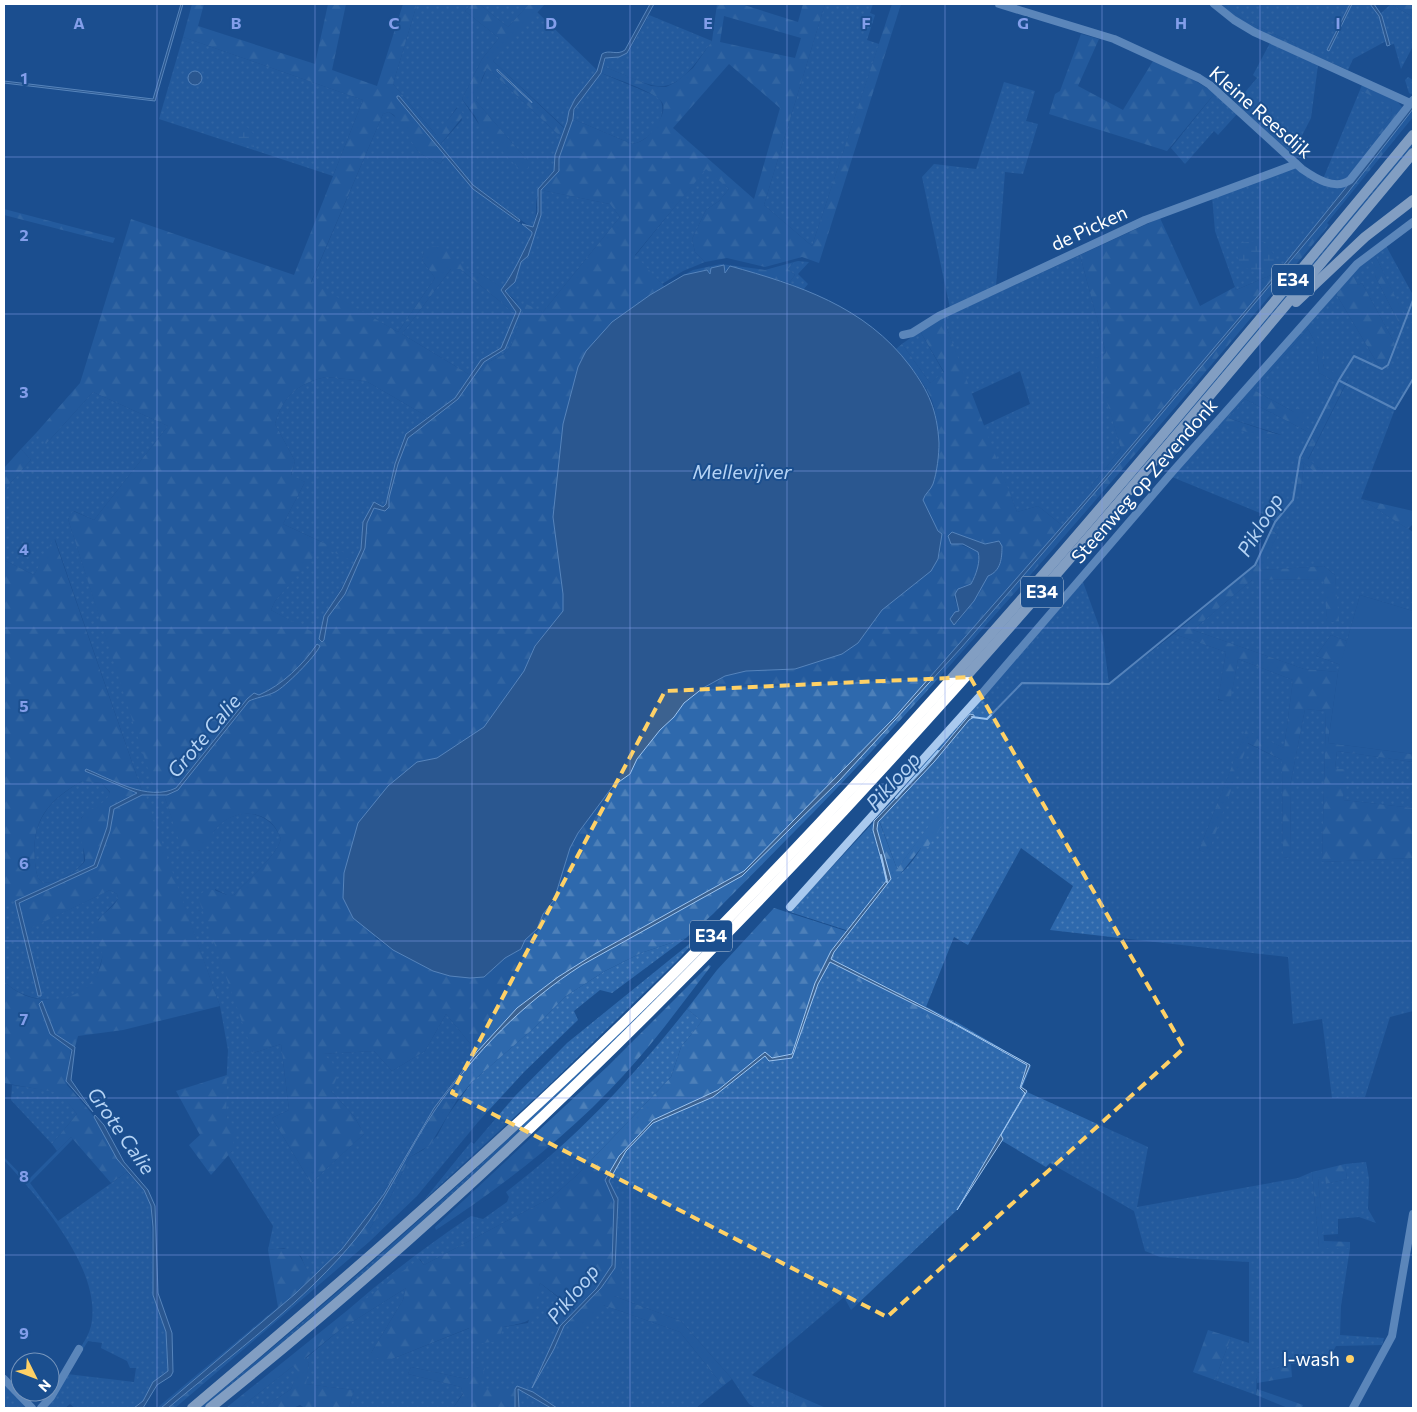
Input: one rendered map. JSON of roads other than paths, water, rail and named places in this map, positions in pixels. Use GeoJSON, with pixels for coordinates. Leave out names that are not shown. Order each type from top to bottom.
{"type":"FeatureCollection","features":[{"type":"Feature","properties":{"kind":"highway","name":"E34"},"geometry":{"type":"LineString","coordinates":[[192,1408],[350,1276],[493,1148],[642,1006],[780,865],[875,763],[1084,527],[1413,135]]}},
{"type":"Feature","properties":{"kind":"highway","name":"E34"},"geometry":{"type":"LineString","coordinates":[[210,1408],[360,1282],[481,1174],[644,1020],[726,938],[891,763],[1007,633],[1284,308],[1413,153]]}},
{"type":"Feature","properties":{"kind":"highway"},"geometry":{"type":"LineString","coordinates":[[1284,308],[1300,299],[1365,237],[1413,200]]}},
{"type":"Feature","properties":{"kind":"street","name":"Kleine Reesdijk"},"geometry":{"type":"LineString","coordinates":[[999,4],[1114,39],[1200,78],[1296,164],[1319,180],[1337,185],[1347,182],[1412,102]]}},
{"type":"Feature","properties":{"kind":"street"},"geometry":{"type":"LineString","coordinates":[[1214,4],[1234,20],[1254,32],[1412,102]]}},
{"type":"Feature","properties":{"kind":"street","name":"de Picken"},"geometry":{"type":"LineString","coordinates":[[903,336],[912,333],[939,316],[1145,220],[1296,164]]}},
{"type":"Feature","properties":{"kind":"street","name":"Steenweg op Zevendonk"},"geometry":{"type":"LineString","coordinates":[[790,907],[978,698],[1174,470],[1357,264],[1413,222]]}},
{"type":"Feature","properties":{"kind":"street"},"geometry":{"type":"LineString","coordinates":[[1353,1408],[1392,1336],[1413,1214]]}},
{"type":"Feature","properties":{"kind":"street"},"geometry":{"type":"LineString","coordinates":[[40,1408],[51,1397],[79,1349]]}},
{"type":"Feature","properties":{"kind":"street"},"geometry":{"type":"LineString","coordinates":[[4,1379],[32,1408]]}},
{"type":"Feature","properties":{"kind":"water"},"geometry":{"type":"Polygon","coordinates":[[[181,4],[183,4],[155,101],[4,83],[4,81],[153,99],[181,4]]]}},
{"type":"Feature","properties":{"kind":"water"},"geometry":{"type":"Polygon","coordinates":[[[650,4],[654,4],[627,53],[619,57],[605,58],[601,73],[574,109],[573,119],[559,158],[559,171],[541,190],[541,215],[528,256],[521,262],[515,282],[505,291],[521,310],[505,349],[484,362],[458,399],[408,438],[398,464],[389,498],[389,507],[385,511],[374,508],[367,523],[365,548],[345,594],[328,617],[322,642],[319,639],[324,616],[342,589],[361,549],[363,522],[374,502],[383,507],[386,504],[395,464],[406,434],[455,398],[481,360],[501,348],[516,312],[501,290],[514,270],[532,234],[522,224],[533,227],[538,212],[538,189],[554,171],[555,155],[569,111],[575,99],[597,71],[602,54],[625,50],[650,4]]]}},
{"type":"Feature","properties":{"kind":"water"},"geometry":{"type":"Polygon","coordinates":[[[1350,4],[1352,4],[1329,51],[1327,50],[1350,4]]]}},
{"type":"Feature","properties":{"kind":"water"},"geometry":{"type":"Polygon","coordinates":[[[1370,4],[1374,4],[1382,16],[1390,45],[1387,46],[1379,16],[1370,4]]]}},
{"type":"Feature","properties":{"kind":"water"},"geometry":{"type":"Polygon","coordinates":[[[497,69],[532,102],[532,103],[497,71],[497,69]]]}},
{"type":"Feature","properties":{"kind":"water"},"geometry":{"type":"Polygon","coordinates":[[[195,71],[200,73],[202,78],[200,83],[195,85],[190,83],[188,78],[190,73],[195,71]]]}},
{"type":"Feature","properties":{"kind":"water"},"geometry":{"type":"Polygon","coordinates":[[[399,96],[473,185],[520,220],[519,222],[473,189],[397,98],[399,96]]]}},
{"type":"Feature","properties":{"kind":"water"},"geometry":{"type":"Polygon","coordinates":[[[1413,104],[1413,109],[1346,195],[1109,476],[962,647],[839,781],[742,876],[582,965],[520,1012],[501,1030],[450,1089],[425,1126],[379,1206],[358,1236],[337,1260],[315,1283],[267,1326],[168,1408],[161,1408],[295,1294],[342,1249],[384,1194],[434,1108],[477,1052],[517,1008],[558,977],[593,955],[744,871],[894,718],[1094,490],[1278,272],[1413,104]]]}},
{"type":"Feature","properties":{"kind":"water","name":"Mellevijver"},"geometry":{"type":"Polygon","coordinates":[[[724,265],[725,273],[730,266],[780,281],[829,301],[851,313],[872,328],[892,345],[910,366],[931,402],[938,431],[939,448],[936,474],[932,486],[923,500],[938,531],[942,534],[938,559],[931,571],[882,610],[858,643],[842,654],[795,669],[746,671],[725,676],[703,688],[684,703],[637,759],[630,774],[613,786],[578,833],[570,848],[554,900],[543,914],[537,929],[525,940],[521,949],[505,958],[484,977],[450,976],[433,971],[393,950],[353,918],[343,898],[344,873],[358,823],[388,786],[417,762],[437,758],[484,727],[524,671],[535,646],[563,611],[563,594],[553,517],[563,424],[578,367],[586,351],[612,322],[650,295],[684,275],[707,270],[710,274],[711,268],[724,265]]]}},
{"type":"Feature","properties":{"kind":"water"},"geometry":{"type":"Polygon","coordinates":[[[952,532],[985,544],[999,541],[1002,546],[1001,559],[996,571],[988,576],[974,601],[954,625],[950,619],[955,612],[959,611],[955,594],[958,589],[971,584],[979,560],[978,552],[963,544],[951,544],[948,536],[952,532]]]}},
{"type":"Feature","properties":{"kind":"water"},"geometry":{"type":"Polygon","coordinates":[[[317,644],[320,646],[317,651],[286,684],[275,692],[249,701],[178,790],[167,795],[142,795],[114,809],[110,831],[97,867],[19,903],[41,993],[41,996],[38,996],[15,901],[94,865],[107,827],[110,807],[137,793],[85,771],[86,769],[130,788],[142,791],[165,792],[176,788],[247,699],[254,693],[259,695],[268,691],[284,680],[299,667],[317,644]]]}},
{"type":"Feature","properties":{"kind":"water"},"geometry":{"type":"Polygon","coordinates":[[[970,714],[974,715],[974,717],[969,720],[934,762],[878,822],[877,829],[891,879],[834,952],[831,959],[932,1011],[1030,1065],[1021,1087],[1027,1091],[1001,1135],[1003,1139],[957,1210],[1025,1093],[1020,1088],[1027,1065],[956,1025],[830,962],[818,984],[792,1058],[769,1061],[765,1056],[713,1097],[653,1123],[626,1151],[609,1181],[618,1199],[615,1268],[601,1288],[564,1326],[554,1349],[532,1388],[560,1326],[596,1289],[612,1265],[614,1201],[605,1180],[619,1156],[653,1120],[718,1090],[765,1052],[772,1058],[792,1054],[815,983],[831,951],[887,880],[873,830],[874,821],[925,768],[970,714]]]}},
{"type":"Feature","properties":{"kind":"water"},"geometry":{"type":"Polygon","coordinates":[[[42,1001],[55,1034],[75,1047],[71,1080],[93,1112],[66,1081],[72,1050],[50,1034],[39,1004],[42,1001]]]}},
{"type":"Feature","properties":{"kind":"water"},"geometry":{"type":"Polygon","coordinates":[[[95,1115],[104,1125],[124,1162],[148,1190],[155,1206],[158,1293],[172,1333],[173,1372],[171,1376],[157,1385],[143,1408],[134,1408],[143,1401],[153,1382],[168,1371],[166,1332],[153,1295],[153,1227],[151,1206],[144,1190],[117,1159],[94,1117],[95,1115]]]}},
{"type":"Feature","properties":{"kind":"water"},"geometry":{"type":"Polygon","coordinates":[[[517,1386],[533,1392],[557,1408],[551,1408],[518,1389],[519,1408],[515,1408],[515,1389],[517,1386]]]}},
{"type":"Feature","properties":{"kind":"waterway","name":"Pikloop"},"geometry":{"type":"LineString","coordinates":[[972,717],[987,719],[1022,683],[1109,684],[1255,565],[1275,522],[1293,500],[1300,457],[1339,380],[1354,356],[1382,369],[1388,365],[1413,300]]}},
{"type":"Feature","properties":{"kind":"waterway"},"geometry":{"type":"LineString","coordinates":[[1340,381],[1395,409],[1413,379]]}},
{"type":"Feature","properties":{"kind":"waterway","name":"Pikloop"},"geometry":{"type":"LineString","coordinates":[[896,798],[938,751]]}},
{"type":"Feature","properties":{"kind":"waterway","name":"Pikloop"},"geometry":{"type":"LineString","coordinates":[[881,855],[887,882]]}},
{"type":"Feature","properties":{"kind":"place","name":"I-wash"},"geometry":{"type":"Point","coordinates":[1350,1359]}},
{"type":"Feature","properties":{"kind":"water label","name":"Grote Calie"},"geometry":{"type":"Point","coordinates":[204,736]}},
{"type":"Feature","properties":{"kind":"water label","name":"Grote Calie"},"geometry":{"type":"Point","coordinates":[121,1131]}}]}
